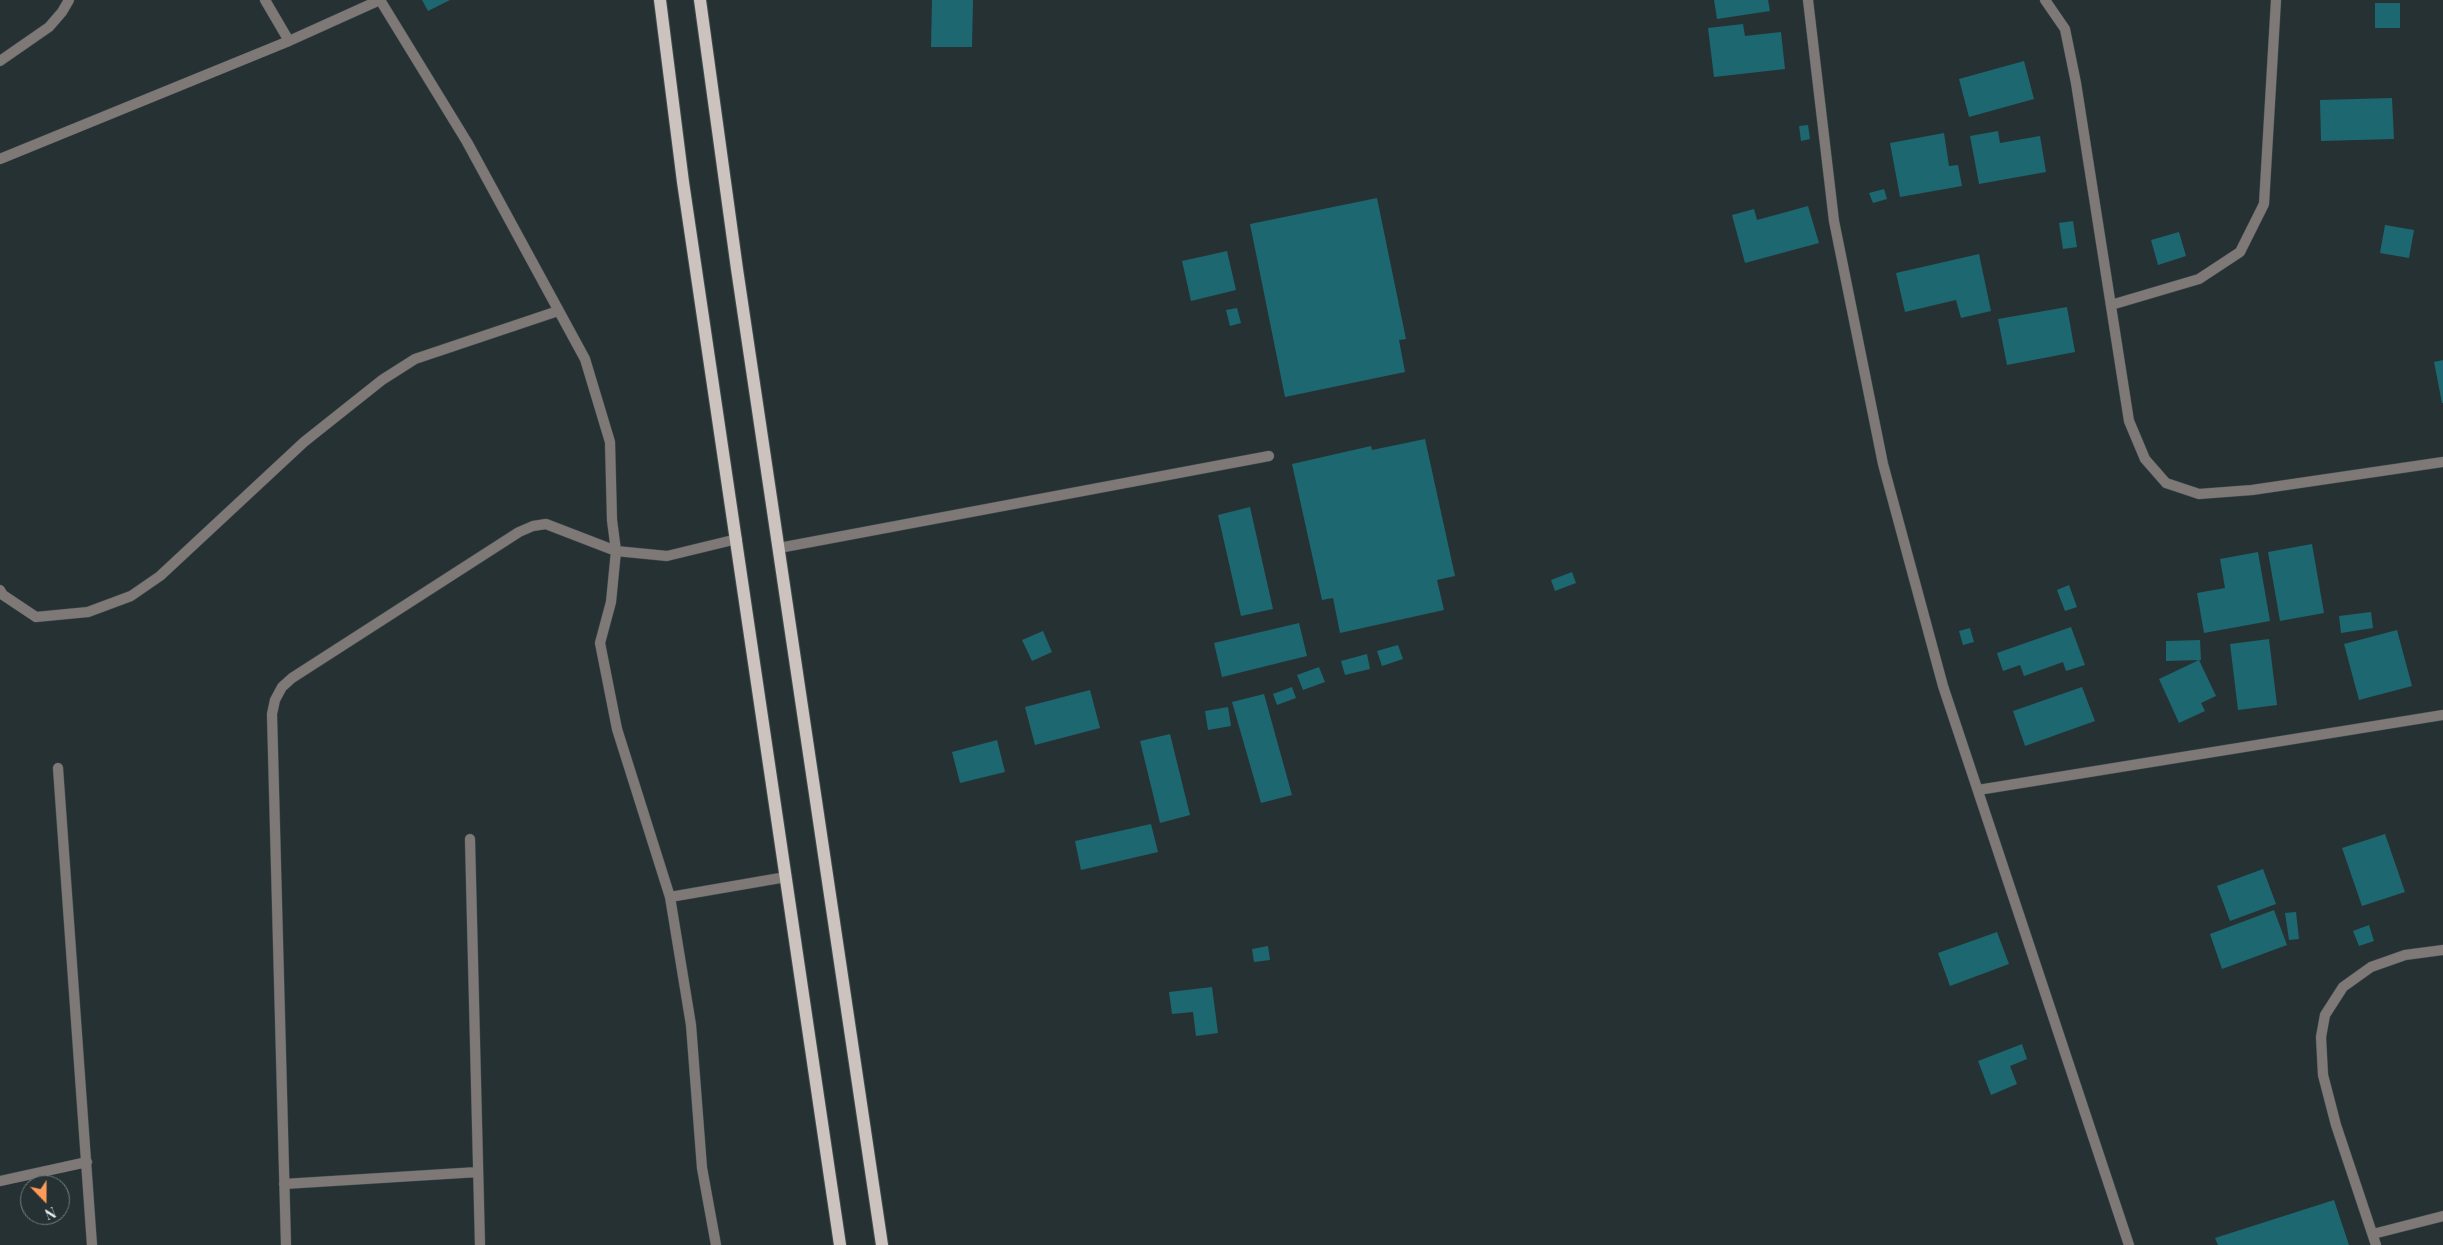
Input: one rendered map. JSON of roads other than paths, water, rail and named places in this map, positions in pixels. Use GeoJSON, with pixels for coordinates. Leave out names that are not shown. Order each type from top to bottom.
{"type":"FeatureCollection","features":[{"type":"Feature","properties":{"kind":"main road"},"geometry":{"type":"LineString","coordinates":[[660,0],[683,182],[840,1245]]}},
{"type":"Feature","properties":{"kind":"main road"},"geometry":{"type":"LineString","coordinates":[[700,0],[738,278],[882,1245]]}},
{"type":"Feature","properties":{"kind":"street"},"geometry":{"type":"LineString","coordinates":[[0,61],[49,26],[70,0]]}},
{"type":"Feature","properties":{"kind":"street"},"geometry":{"type":"LineString","coordinates":[[265,0],[289,40]]}},
{"type":"Feature","properties":{"kind":"street"},"geometry":{"type":"LineString","coordinates":[[0,159],[289,40],[380,0],[467,142],[585,359],[610,442],[612,520],[616,550],[611,602],[600,643],[617,729],[670,897],[691,1025],[702,1168],[716,1245]]}},
{"type":"Feature","properties":{"kind":"street"},"geometry":{"type":"LineString","coordinates":[[1808,0],[1834,221],[1883,464],[1943,686],[2129,1245]]}},
{"type":"Feature","properties":{"kind":"street"},"geometry":{"type":"LineString","coordinates":[[2045,0],[2064,29],[2076,83],[2129,421],[2144,459],[2166,483],[2199,494],[2252,490],[2443,462]]}},
{"type":"Feature","properties":{"kind":"street"},"geometry":{"type":"LineString","coordinates":[[2111,305],[2199,279],[2240,252],[2264,204],[2276,0]]}},
{"type":"Feature","properties":{"kind":"street"},"geometry":{"type":"LineString","coordinates":[[0,590],[3,595],[36,617],[88,612],[131,596],[160,576],[304,442],[382,380],[415,360],[558,311]]}},
{"type":"Feature","properties":{"kind":"street"},"geometry":{"type":"LineString","coordinates":[[779,548],[1269,456]]}},
{"type":"Feature","properties":{"kind":"street"},"geometry":{"type":"LineString","coordinates":[[286,1245],[272,714],[279,694],[292,678],[533,526],[546,524],[616,550],[667,556],[737,539]]}},
{"type":"Feature","properties":{"kind":"street"},"geometry":{"type":"LineString","coordinates":[[1978,790],[2443,715]]}},
{"type":"Feature","properties":{"kind":"street"},"geometry":{"type":"LineString","coordinates":[[58,768],[92,1245]]}},
{"type":"Feature","properties":{"kind":"street"},"geometry":{"type":"LineString","coordinates":[[470,839],[480,1245]]}},
{"type":"Feature","properties":{"kind":"street"},"geometry":{"type":"LineString","coordinates":[[670,897],[786,877]]}},
{"type":"Feature","properties":{"kind":"street"},"geometry":{"type":"LineString","coordinates":[[2376,1245],[2336,1125],[2323,1075],[2321,1037],[2325,1015],[2344,987],[2371,967],[2405,955],[2443,950]]}},
{"type":"Feature","properties":{"kind":"street"},"geometry":{"type":"LineString","coordinates":[[0,1181],[87,1162]]}},
{"type":"Feature","properties":{"kind":"street"},"geometry":{"type":"LineString","coordinates":[[284,1184],[478,1172]]}},
{"type":"Feature","properties":{"kind":"street"},"geometry":{"type":"LineString","coordinates":[[2372,1234],[2443,1216]]}}]}
